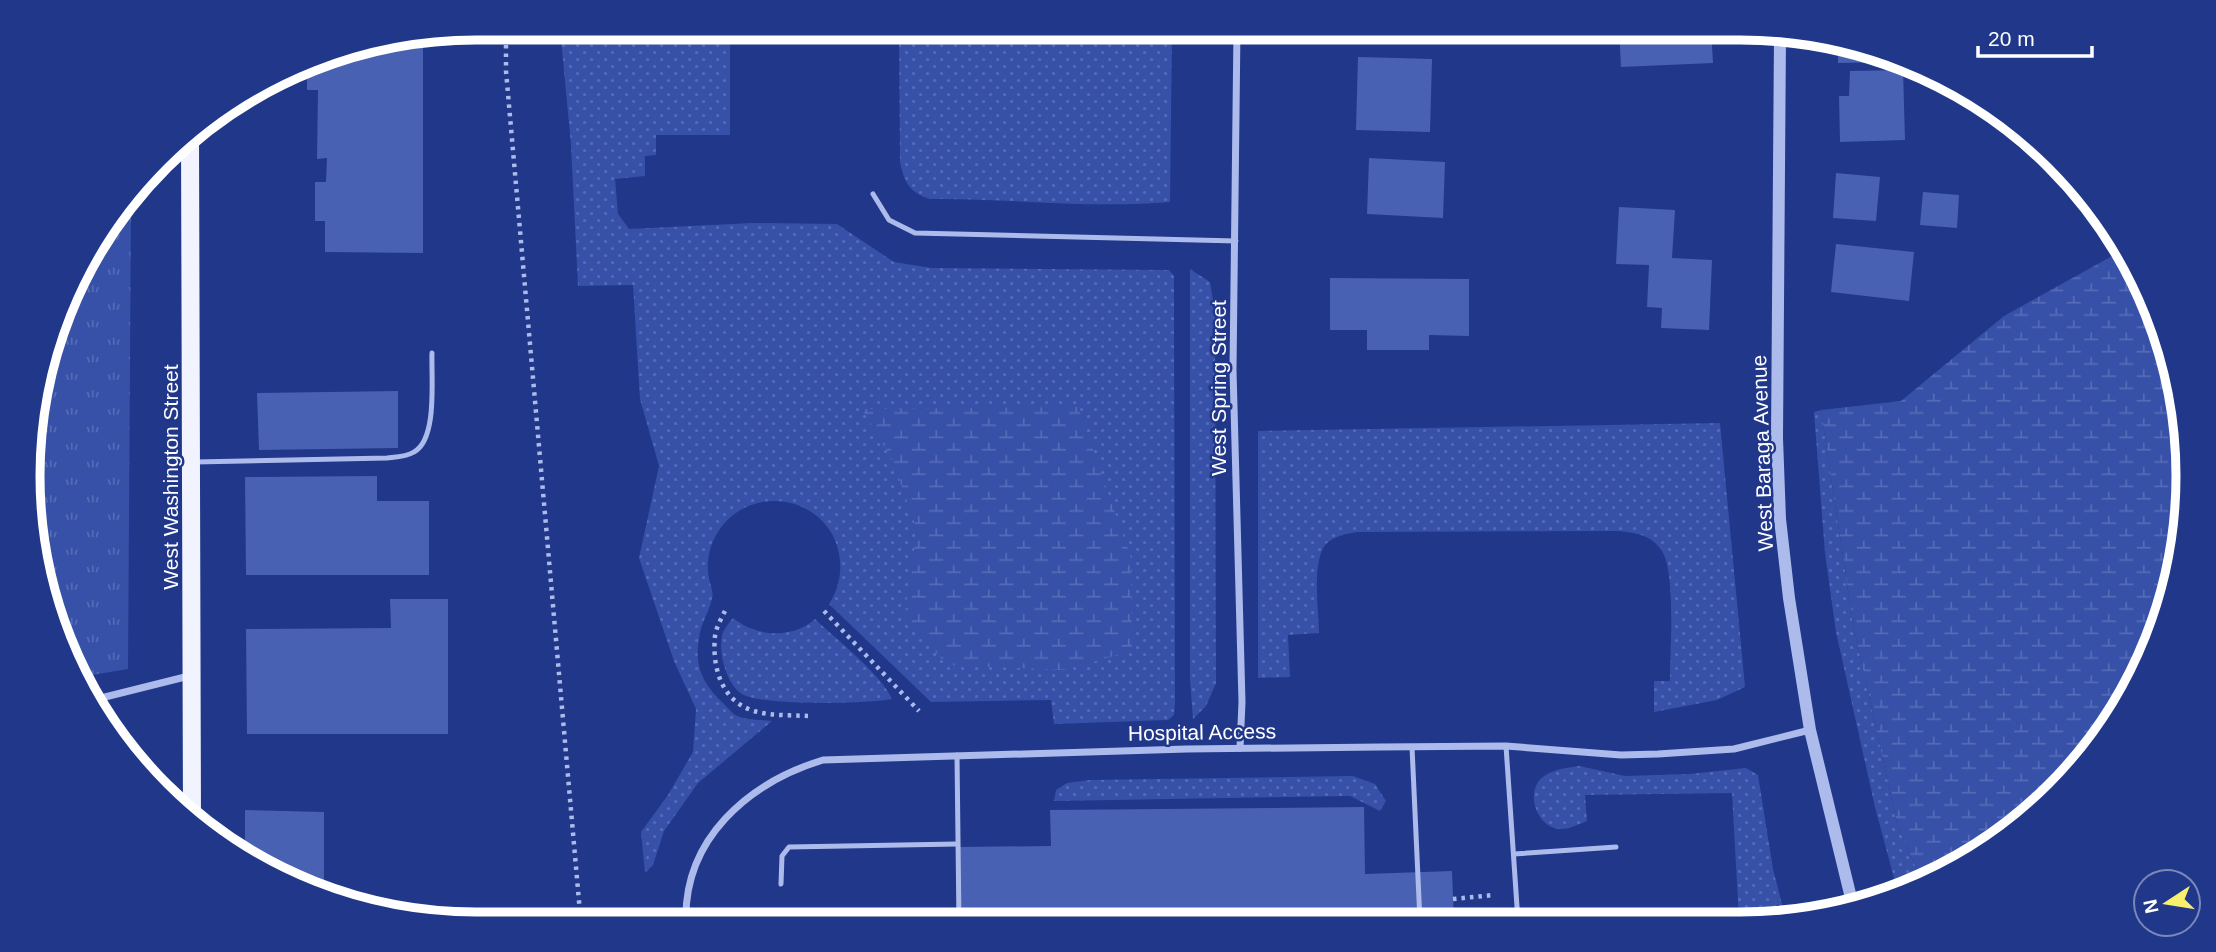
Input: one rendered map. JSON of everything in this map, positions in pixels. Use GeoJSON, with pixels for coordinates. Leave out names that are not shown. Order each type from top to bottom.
{"type":"FeatureCollection","features":[{"type":"Feature","properties":{"kind":"main road","name":"West Washington Street"},"geometry":{"type":"LineString","coordinates":[[190,147],[192,807]]}},
{"type":"Feature","properties":{"kind":"street","name":"West Spring Street"},"geometry":{"type":"LineString","coordinates":[[1237,40],[1233,370],[1242,702],[1240,748]]}},
{"type":"Feature","properties":{"kind":"street","name":"West Baraga Avenue"},"geometry":{"type":"LineString","coordinates":[[1780,42],[1777,424],[1780,519],[1789,598],[1810,730],[1851,897]]}},
{"type":"Feature","properties":{"kind":"street"},"geometry":{"type":"LineString","coordinates":[[101,698],[193,675]]}},
{"type":"Feature","properties":{"kind":"street","name":"Hospital Access"},"geometry":{"type":"LineString","coordinates":[[685,912],[685,902],[693,873],[706,843],[723,821],[770,781],[797,768],[823,760],[1240,748],[1506,746],[1621,755],[1658,754],[1734,749],[1810,730]]}},
{"type":"Feature","properties":{"kind":"lane"},"geometry":{"type":"LineString","coordinates":[[873,194],[889,219],[915,233],[1236,241]]}},
{"type":"Feature","properties":{"kind":"lane"},"geometry":{"type":"LineString","coordinates":[[192,462],[387,458],[415,452],[423,444],[431,417],[432,353]]}},
{"type":"Feature","properties":{"kind":"lane"},"geometry":{"type":"LineString","coordinates":[[1506,746],[1517,912]]}},
{"type":"Feature","properties":{"kind":"lane"},"geometry":{"type":"LineString","coordinates":[[1412,747],[1420,912]]}},
{"type":"Feature","properties":{"kind":"lane"},"geometry":{"type":"LineString","coordinates":[[957,755],[959,912]]}},
{"type":"Feature","properties":{"kind":"lane"},"geometry":{"type":"LineString","coordinates":[[782,884],[782,856],[789,847],[957,844]]}},
{"type":"Feature","properties":{"kind":"lane"},"geometry":{"type":"LineString","coordinates":[[1514,854],[1616,847]]}},
{"type":"Feature","properties":{"kind":"path"},"geometry":{"type":"LineString","coordinates":[[506,40],[506,71],[581,912]]}},
{"type":"Feature","properties":{"kind":"path"},"geometry":{"type":"LineString","coordinates":[[725,611],[715,634],[719,676],[726,694],[740,706],[756,712],[807,716]]}},
{"type":"Feature","properties":{"kind":"path"},"geometry":{"type":"LineString","coordinates":[[824,611],[919,711]]}},
{"type":"Feature","properties":{"kind":"path"},"geometry":{"type":"LineString","coordinates":[[1453,899],[1516,893]]}},
{"type":"Feature","properties":{"kind":"green space"},"geometry":{"type":"Polygon","coordinates":[[[561,40],[730,40],[730,135],[656,135],[656,155],[645,156],[645,176],[615,179],[618,214],[629,229],[752,223],[837,224],[894,262],[931,268],[1169,270],[1174,276],[1174,715],[1168,720],[1054,724],[1051,700],[931,702],[829,604],[837,587],[840,560],[832,534],[820,519],[806,509],[790,503],[773,501],[756,504],[740,510],[726,522],[713,541],[708,568],[711,604],[700,634],[698,659],[706,683],[734,714],[748,719],[772,721],[698,783],[664,831],[653,865],[645,873],[641,832],[668,795],[693,752],[696,709],[674,661],[639,558],[659,466],[640,399],[633,285],[578,286],[571,145],[561,40]]]}},
{"type":"Feature","properties":{"kind":"green space"},"geometry":{"type":"Polygon","coordinates":[[[899,40],[1172,40],[1170,202],[1080,204],[930,199],[913,190],[906,181],[900,162],[899,40]]]}},
{"type":"Feature","properties":{"kind":"green space"},"geometry":{"type":"Polygon","coordinates":[[[131,210],[128,669],[89,676],[73,643],[55,589],[49,561],[40,476],[44,419],[63,336],[85,283],[131,210]]]}},
{"type":"Feature","properties":{"kind":"green space"},"geometry":{"type":"Polygon","coordinates":[[[2115,254],[2143,309],[2161,363],[2167,391],[2176,476],[2172,533],[2161,589],[2143,643],[2117,694],[2086,741],[2048,784],[2005,822],[1958,853],[1919,874],[1897,823],[1853,624],[1821,410],[1901,401],[2004,316],[2115,254]]]}},
{"type":"Feature","properties":{"kind":"green space"},"geometry":{"type":"Polygon","coordinates":[[[1190,269],[1210,282],[1215,312],[1216,683],[1206,706],[1193,719],[1190,680],[1190,269]]]}},
{"type":"Feature","properties":{"kind":"green space"},"geometry":{"type":"Polygon","coordinates":[[[1078,407],[1131,558],[1132,651],[1064,670],[947,665],[904,618],[917,530],[893,461],[862,409],[1078,407]]]}},
{"type":"Feature","properties":{"kind":"green space"},"geometry":{"type":"Polygon","coordinates":[[[1821,410],[1853,624],[1897,823],[1919,874],[1895,883],[1875,807],[1836,632],[1825,553],[1814,412],[1821,410]]]}},
{"type":"Feature","properties":{"kind":"green space"},"geometry":{"type":"Polygon","coordinates":[[[1720,423],[1745,687],[1717,700],[1654,712],[1654,681],[1670,681],[1669,577],[1666,562],[1658,546],[1648,538],[1619,531],[1357,532],[1336,537],[1326,544],[1319,562],[1319,633],[1288,635],[1290,677],[1258,678],[1258,431],[1720,423]]]}},
{"type":"Feature","properties":{"kind":"green space"},"geometry":{"type":"Polygon","coordinates":[[[733,618],[752,629],[774,633],[796,630],[815,619],[869,668],[892,699],[838,703],[791,702],[770,701],[742,694],[728,676],[721,651],[723,634],[733,618]]]}},
{"type":"Feature","properties":{"kind":"green space"},"geometry":{"type":"Polygon","coordinates":[[[1579,766],[1625,776],[1690,774],[1746,768],[1758,775],[1773,869],[1783,909],[1739,912],[1732,793],[1585,795],[1587,821],[1560,829],[1546,824],[1541,818],[1534,796],[1538,782],[1557,770],[1579,766]]]}},
{"type":"Feature","properties":{"kind":"green space"},"geometry":{"type":"Polygon","coordinates":[[[1353,776],[1375,784],[1386,801],[1380,811],[1350,796],[1054,801],[1056,790],[1067,783],[1090,780],[1353,776]]]}},
{"type":"Feature","properties":{"kind":"green space"},"geometry":{"type":"Polygon","coordinates":[[[1497,909],[1497,912],[1457,912],[1497,909]]]}},
{"type":"Feature","properties":{"kind":"building"},"geometry":{"type":"Polygon","coordinates":[[[1620,40],[1712,40],[1713,63],[1621,67],[1620,40]]]}},
{"type":"Feature","properties":{"kind":"building"},"geometry":{"type":"Polygon","coordinates":[[[423,44],[423,253],[325,252],[325,221],[315,221],[315,182],[326,182],[327,158],[317,159],[318,90],[307,90],[309,73],[363,55],[423,44]]]}},
{"type":"Feature","properties":{"kind":"building"},"geometry":{"type":"Polygon","coordinates":[[[1838,52],[1877,62],[1838,63],[1838,52]]]}},
{"type":"Feature","properties":{"kind":"building"},"geometry":{"type":"Polygon","coordinates":[[[1358,57],[1432,59],[1430,132],[1356,130],[1358,57]]]}},
{"type":"Feature","properties":{"kind":"building"},"geometry":{"type":"Polygon","coordinates":[[[1850,71],[1903,72],[1905,140],[1840,142],[1839,96],[1849,96],[1850,71]]]}},
{"type":"Feature","properties":{"kind":"building"},"geometry":{"type":"Polygon","coordinates":[[[1369,158],[1445,162],[1443,218],[1367,214],[1369,158]]]}},
{"type":"Feature","properties":{"kind":"building"},"geometry":{"type":"Polygon","coordinates":[[[1836,173],[1880,177],[1876,221],[1833,218],[1836,173]]]}},
{"type":"Feature","properties":{"kind":"building"},"geometry":{"type":"Polygon","coordinates":[[[1923,192],[1959,195],[1957,228],[1920,225],[1923,192]]]}},
{"type":"Feature","properties":{"kind":"building"},"geometry":{"type":"Polygon","coordinates":[[[1619,207],[1675,210],[1672,258],[1712,260],[1709,330],[1661,328],[1662,308],[1647,307],[1649,265],[1616,264],[1619,207]]]}},
{"type":"Feature","properties":{"kind":"building"},"geometry":{"type":"Polygon","coordinates":[[[1836,244],[1914,252],[1909,301],[1831,292],[1836,244]]]}},
{"type":"Feature","properties":{"kind":"building"},"geometry":{"type":"Polygon","coordinates":[[[1330,278],[1469,279],[1469,336],[1429,335],[1429,350],[1367,350],[1367,330],[1330,330],[1330,278]]]}},
{"type":"Feature","properties":{"kind":"building"},"geometry":{"type":"Polygon","coordinates":[[[398,391],[398,448],[259,450],[257,393],[398,391]]]}},
{"type":"Feature","properties":{"kind":"building"},"geometry":{"type":"Polygon","coordinates":[[[377,476],[377,501],[429,501],[429,575],[246,575],[245,477],[377,476]]]}},
{"type":"Feature","properties":{"kind":"building"},"geometry":{"type":"Polygon","coordinates":[[[390,599],[448,599],[448,734],[247,734],[246,629],[391,628],[390,599]]]}},
{"type":"Feature","properties":{"kind":"building"},"geometry":{"type":"Polygon","coordinates":[[[1364,807],[1365,874],[1452,871],[1454,912],[961,912],[959,847],[1051,846],[1050,810],[1364,807]]]}},
{"type":"Feature","properties":{"kind":"building"},"geometry":{"type":"Polygon","coordinates":[[[245,810],[324,812],[324,885],[283,867],[245,845],[245,810]]]}}]}
